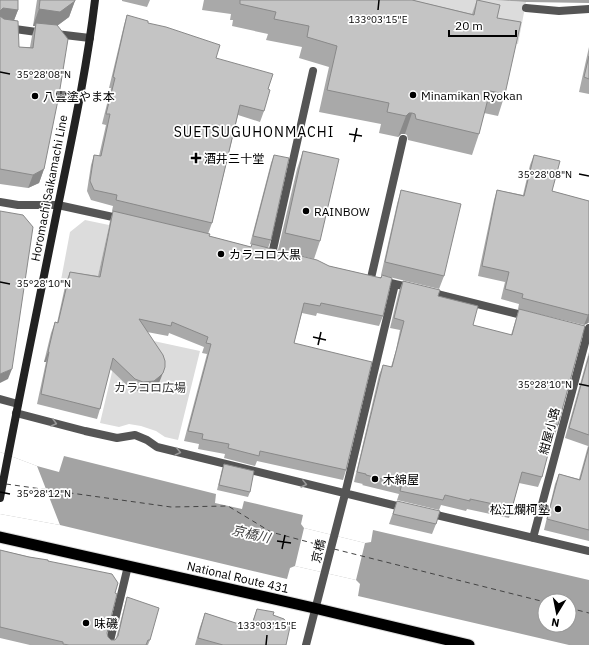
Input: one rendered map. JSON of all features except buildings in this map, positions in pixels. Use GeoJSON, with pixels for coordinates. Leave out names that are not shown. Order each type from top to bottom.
{"type":"FeatureCollection","features":[{"type":"Feature","properties":{"kind":"highway","name":"National Route 431"},"geometry":{"type":"LineString","coordinates":[[0,537],[314,608],[469,645]]}},
{"type":"Feature","properties":{"kind":"main road","name":"Horomachi Saikamachi Line"},"geometry":{"type":"LineString","coordinates":[[0,498],[58,205],[96,0]]}},
{"type":"Feature","properties":{"kind":"street"},"geometry":{"type":"LineString","coordinates":[[526,8],[559,11],[589,9]]}},
{"type":"Feature","properties":{"kind":"street"},"geometry":{"type":"LineString","coordinates":[[0,27],[90,38]]}},
{"type":"Feature","properties":{"kind":"street"},"geometry":{"type":"LineString","coordinates":[[272,254],[314,71]]}},
{"type":"Feature","properties":{"kind":"street"},"geometry":{"type":"LineString","coordinates":[[403,138],[367,277],[534,318]]}},
{"type":"Feature","properties":{"kind":"street"},"geometry":{"type":"LineString","coordinates":[[0,202],[18,205],[58,205],[127,220]]}},
{"type":"Feature","properties":{"kind":"street","name":"京橋"},"geometry":{"type":"LineString","coordinates":[[306,645],[314,608],[324,576],[345,494],[395,284]]}},
{"type":"Feature","properties":{"kind":"street"},"geometry":{"type":"LineString","coordinates":[[565,326],[589,330]]}},
{"type":"Feature","properties":{"kind":"street","name":"紺屋小路"},"geometry":{"type":"LineString","coordinates":[[533,538],[589,330]]}},
{"type":"Feature","properties":{"kind":"street"},"geometry":{"type":"LineString","coordinates":[[0,399],[18,404]]}},
{"type":"Feature","properties":{"kind":"street"},"geometry":{"type":"LineString","coordinates":[[16,413],[117,438],[134,435],[147,440],[157,447],[345,494],[589,551]]}},
{"type":"Feature","properties":{"kind":"street"},"geometry":{"type":"LineString","coordinates":[[109,645],[128,566]]}},
{"type":"Feature","properties":{"kind":"green space"},"geometry":{"type":"Polygon","coordinates":[[[402,0],[495,0],[526,2],[518,44],[489,39],[402,0]]]}},
{"type":"Feature","properties":{"kind":"green space"},"geometry":{"type":"Polygon","coordinates":[[[85,220],[109,225],[96,286],[61,280],[70,232],[85,220]]]}},
{"type":"Feature","properties":{"kind":"green space","name":"カラコロ広場"},"geometry":{"type":"Polygon","coordinates":[[[121,334],[200,351],[178,440],[165,437],[156,431],[141,426],[129,424],[119,427],[100,423],[121,334]]]}},
{"type":"Feature","properties":{"kind":"water"},"geometry":{"type":"Polygon","coordinates":[[[495,0],[589,0],[589,3],[526,2],[495,0]]]}},
{"type":"Feature","properties":{"kind":"water","name":"京橋川"},"geometry":{"type":"Polygon","coordinates":[[[0,452],[37,466],[59,472],[64,456],[216,494],[215,503],[242,509],[244,501],[303,515],[301,524],[304,528],[365,543],[371,542],[373,530],[589,580],[589,645],[569,645],[358,596],[360,584],[356,580],[295,566],[290,568],[287,579],[60,525],[0,514],[0,452]]]}},
{"type":"Feature","properties":{"kind":"pier"},"geometry":{"type":"Polygon","coordinates":[[[0,452],[37,466],[60,525],[0,514],[0,452]]]}},
{"type":"Feature","properties":{"kind":"pier"},"geometry":{"type":"Polygon","coordinates":[[[304,528],[365,543],[356,580],[295,566],[304,528]]]}},
{"type":"Feature","properties":{"kind":"ferry route"},"geometry":{"type":"LineString","coordinates":[[6,484],[171,507],[228,506],[271,532],[327,547]]}},
{"type":"Feature","properties":{"kind":"ferry route"},"geometry":{"type":"LineString","coordinates":[[334,549],[537,600]]}},
{"type":"Feature","properties":{"kind":"ferry route"},"geometry":{"type":"LineString","coordinates":[[577,610],[589,613]]}},
{"type":"Feature","properties":{"kind":"place","name":"Minamikan Ryokan"},"geometry":{"type":"Point","coordinates":[413,95]}},
{"type":"Feature","properties":{"kind":"place","name":"八雲塗やま本"},"geometry":{"type":"Point","coordinates":[35,96]}},
{"type":"Feature","properties":{"kind":"place","name":"酒井三十堂"},"geometry":{"type":"Point","coordinates":[196,158]}},
{"type":"Feature","properties":{"kind":"place","name":"RAINBOW"},"geometry":{"type":"Point","coordinates":[306,211]}},
{"type":"Feature","properties":{"kind":"place","name":"カラコロ大黒"},"geometry":{"type":"Point","coordinates":[221,254]}},
{"type":"Feature","properties":{"kind":"place","name":"木綿屋"},"geometry":{"type":"Point","coordinates":[375,479]}},
{"type":"Feature","properties":{"kind":"place","name":"松江爛柯塾"},"geometry":{"type":"Point","coordinates":[558,509]}},
{"type":"Feature","properties":{"kind":"place","name":"味磯"},"geometry":{"type":"Point","coordinates":[86,623]}},
{"type":"Feature","properties":{"kind":"district","name":"SUETSUGUHONMACHI"},"geometry":{"type":"Point","coordinates":[254,132]}}]}
